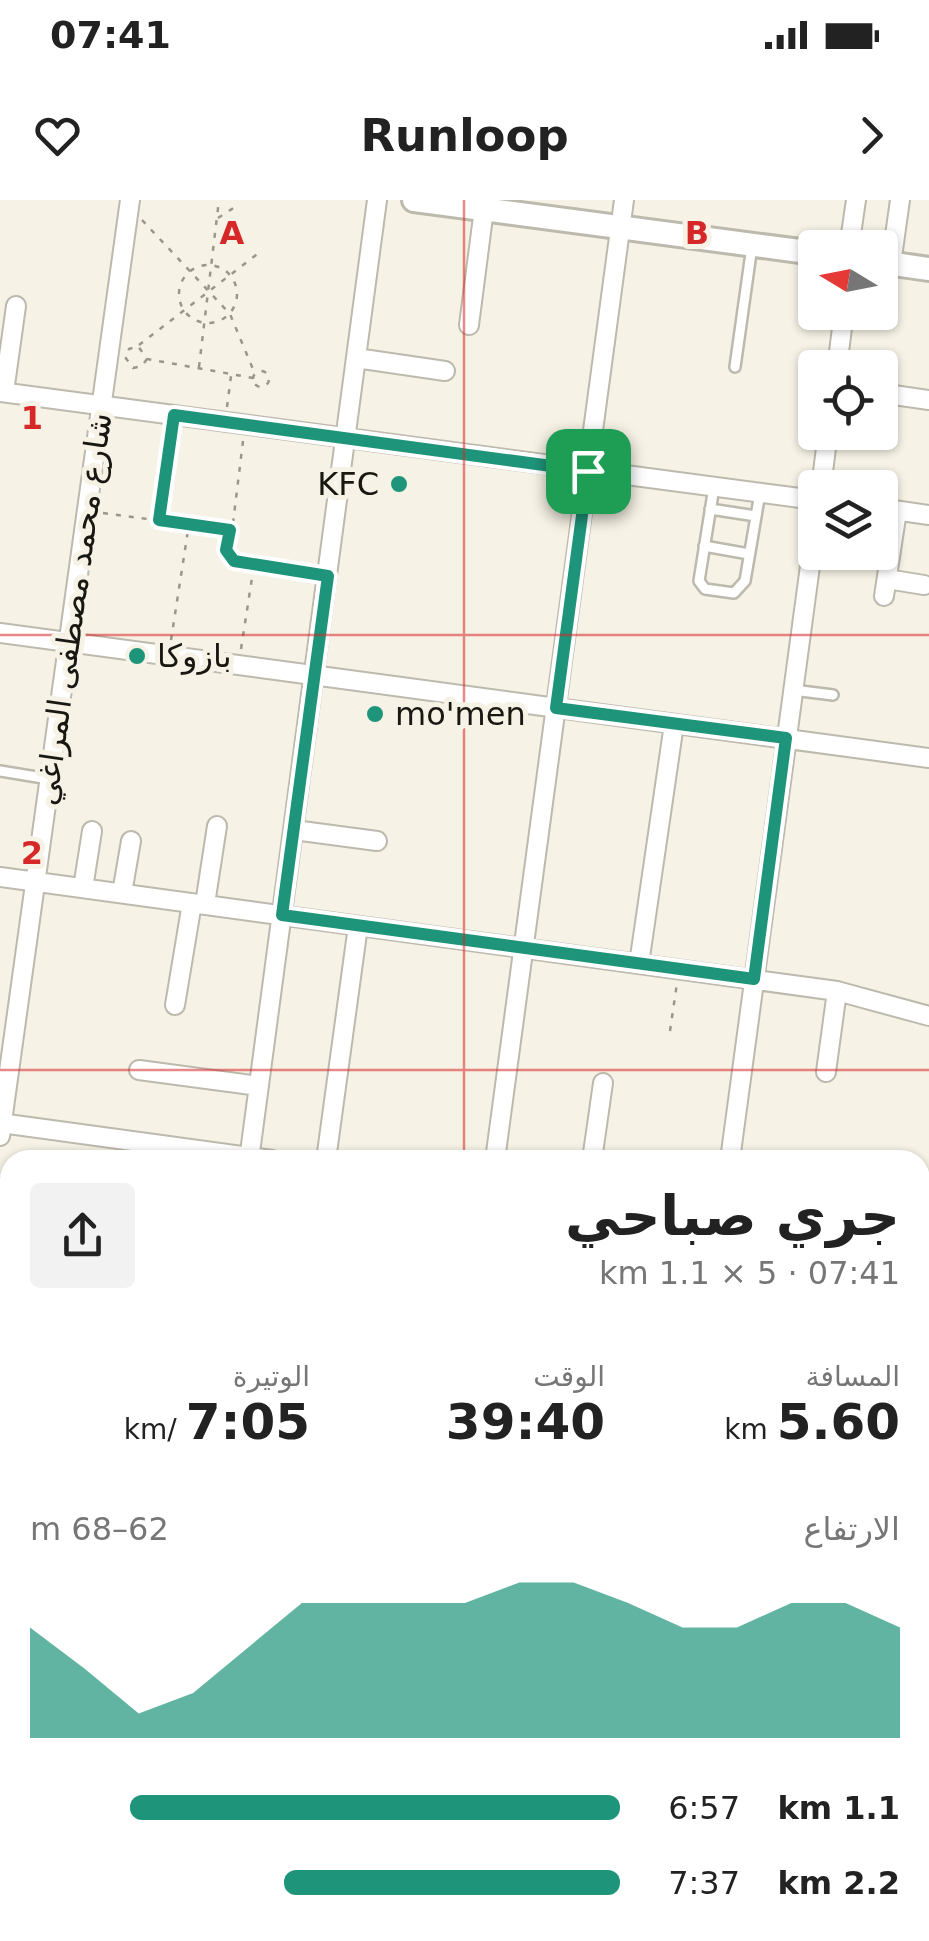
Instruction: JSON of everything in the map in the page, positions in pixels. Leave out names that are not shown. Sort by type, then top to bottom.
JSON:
[{"type":"street","points":[[250,1150],[377,200]]},
{"type":"street","points":[[414,200],[798,251]]},
{"type":"street","points":[[496,1150],[624,200]]},
{"type":"street","points":[[852,230],[856,200]]},
{"type":"street","points":[[893,230],[900,200]]},
{"type":"street","name":"شارع محمد مصطفى المراغي","points":[[1,1128],[130,203]]},
{"type":"street","points":[[469,326],[484,210]]},
{"type":"street","points":[[898,264],[929,268]]},
{"type":"street","points":[[16,306],[2,392],[798,498]]},
{"type":"street","points":[[356,358],[444,371]]},
{"type":"street","points":[[898,395],[929,400]]},
{"type":"street","points":[[898,510],[929,515]]},
{"type":"street","points":[[731,1150],[809,570]]},
{"type":"street","points":[[886,570],[885,588],[924,586]]},
{"type":"street","points":[[0,633],[929,758]]},
{"type":"street","points":[[639,964],[674,724]]},
{"type":"street","points":[[176,1005],[217,826]]},
{"type":"street","points":[[294,830],[377,841]]},
{"type":"street","points":[[83,888],[92,831]]},
{"type":"street","points":[[122,893],[131,841]]},
{"type":"street","points":[[0,878],[837,991],[929,1016]]},
{"type":"street","points":[[327,1150],[358,926]]},
{"type":"street","points":[[826,1072],[837,991]]},
{"type":"street","points":[[139,1070],[259,1086]]},
{"type":"street","points":[[593,1150],[603,1083]]},
{"type":"street","points":[[1,1128],[183,1150]]},
{"type":"lane","points":[[735,367],[752,245]]},
{"type":"lane","points":[[714,487],[699,581],[705,589],[739,591],[750,554],[760,493]]},
{"type":"lane","points":[[710,509],[756,516]]},
{"type":"lane","points":[[704,546],[750,554]]},
{"type":"lane","points":[[793,690],[833,696]]},
{"type":"lane","points":[[0,771],[49,779]]},
{"type":"path","points":[[199,368],[219,200]]},
{"type":"path","points":[[130,203],[230,314],[254,376],[147,359],[138,346]]},
{"type":"path","points":[[216,219],[238,205]]},
{"type":"path","points":[[147,359],[142,366],[129,366],[126,352],[260,252]]},
{"type":"path","points":[[183,310],[180,285],[190,271],[211,264],[230,274],[237,294],[230,314]]},
{"type":"path","points":[[183,310],[204,323]]},
{"type":"path","points":[[204,323],[230,314]]},
{"type":"path","points":[[224,422],[232,374]]},
{"type":"path","points":[[159,520],[174,415]]},
{"type":"path","points":[[246,425],[229,556],[328,576]]},
{"type":"path","points":[[87,511],[230,530]]},
{"type":"path","points":[[168,656],[189,524]]},
{"type":"path","points":[[238,665],[254,564]]},
{"type":"path","points":[[670,1031],[679,969]]},
{"type":"place","name":"KFC","points":[[399,484]]},
{"type":"place","name":"بازوكا","points":[[137,656]]},
{"type":"place","name":"mo'men","points":[[375,714]]},
{"type":"route","points":[[174,415],[588,471],[556,708],[786,738],[754,979],[282,915],[328,576],[234,561],[226,550],[230,530],[159,520],[174,415]]}]
